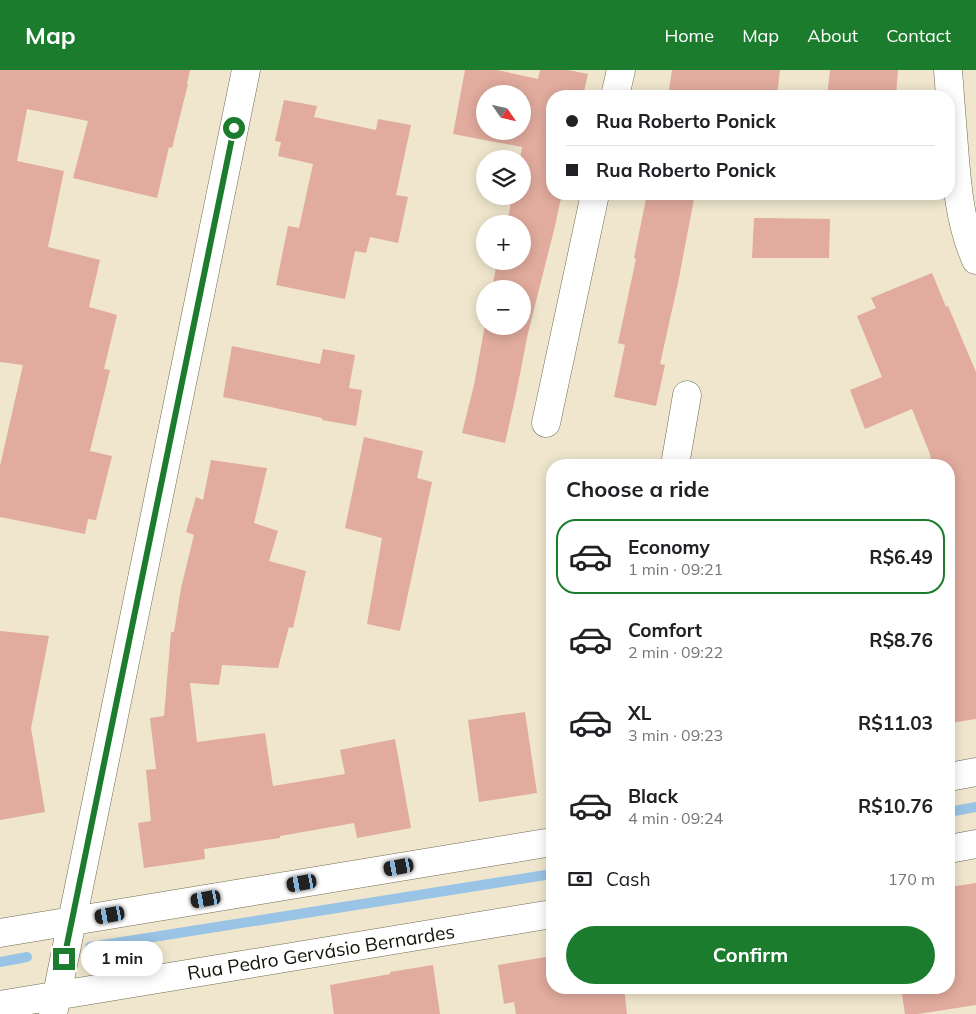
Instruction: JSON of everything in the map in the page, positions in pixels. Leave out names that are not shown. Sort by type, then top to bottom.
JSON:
[{"type":"street","points":[[55,1005],[246,70]]},
{"type":"street","points":[[616,90],[621,70]]},
{"type":"street","points":[[948,70],[949,90]]},
{"type":"street","points":[[955,170],[961,215],[976,260]]},
{"type":"street","points":[[546,423],[594,200]]},
{"type":"street","points":[[676,459],[687,396]]},
{"type":"street","points":[[955,776],[976,772]]},
{"type":"street","points":[[0,933],[546,843]]},
{"type":"street","points":[[955,848],[976,844]]},
{"type":"street","name":"Rua Pedro Gervásio Bernardes","points":[[0,1005],[55,1005],[546,915]]},
{"type":"building","points":[[0,70],[190,70],[172,148],[169,147],[157,198],[73,178],[88,121],[27,109],[17,161],[64,171],[48,247],[100,260],[89,307],[117,315],[104,369],[110,370],[90,451],[112,456],[96,520],[88,519],[85,534],[0,517],[0,466],[23,365],[0,362]]},
{"type":"building","points":[[465,70],[497,70],[538,79],[540,70],[568,70],[588,74],[584,90],[546,90],[546,200],[561,200],[531,321],[531,280],[494,280],[495,270],[531,270],[531,215],[509,215],[510,205],[531,205],[531,150],[522,150],[522,147],[485,140],[531,140],[531,85],[476,85],[476,138],[453,134]]},
{"type":"building","points":[[672,70],[780,70],[778,90],[669,90]]},
{"type":"building","points":[[830,70],[898,70],[896,90],[828,90]]},
{"type":"building","points":[[284,100],[317,106],[314,117],[376,130],[378,119],[411,125],[396,195],[408,197],[398,243],[370,237],[366,253],[355,251],[345,299],[276,285],[288,226],[299,228],[313,164],[278,156],[281,142],[275,141]]},
{"type":"building","points":[[646,200],[694,200],[660,364],[665,365],[656,406],[614,397],[625,345],[618,343],[636,259],[634,258]]},
{"type":"building","points":[[754,218],[830,219],[829,258],[752,258]]},
{"type":"building","points":[[932,273],[976,372],[976,719],[955,722],[955,459],[931,459],[912,409],[865,429],[850,390],[882,377],[857,316],[876,308],[871,298]]},
{"type":"building","points":[[483,335],[528,335],[505,443],[462,433],[474,385]]},
{"type":"building","points":[[232,346],[320,364],[323,349],[355,355],[349,388],[362,390],[356,426],[223,397]]},
{"type":"building","points":[[364,437],[423,451],[417,478],[432,482],[400,631],[367,624],[382,538],[345,528]]},
{"type":"building","points":[[211,460],[267,468],[254,523],[278,531],[269,561],[306,571],[293,628],[289,627],[278,668],[222,665],[219,685],[190,683],[197,742],[265,733],[273,786],[345,774],[340,750],[395,739],[411,828],[357,838],[354,823],[280,836],[280,838],[204,849],[205,859],[144,868],[138,823],[151,821],[146,770],[156,769],[150,718],[164,716],[171,632],[174,632],[181,588],[194,535],[186,532],[196,497],[203,500]]},
{"type":"building","points":[[0,631],[49,636],[31,728],[45,812],[0,820]]},
{"type":"building","points":[[525,712],[537,793],[479,802],[468,720]]},
{"type":"building","points":[[976,883],[976,1005],[918,1014],[905,1014],[902,994],[955,994],[955,886]]},
{"type":"building","points":[[546,957],[546,994],[625,994],[627,1014],[516,1014],[514,1002],[504,1004],[498,965]]},
{"type":"building","points":[[433,965],[440,1014],[334,1014],[330,985]]},
{"type":"waterway","points":[[955,811],[976,807]]},
{"type":"waterway","points":[[90,947],[546,875]]},
{"type":"waterway","points":[[0,962],[27,957]]},
{"type":"route","points":[[64,959],[234,128]]}]
